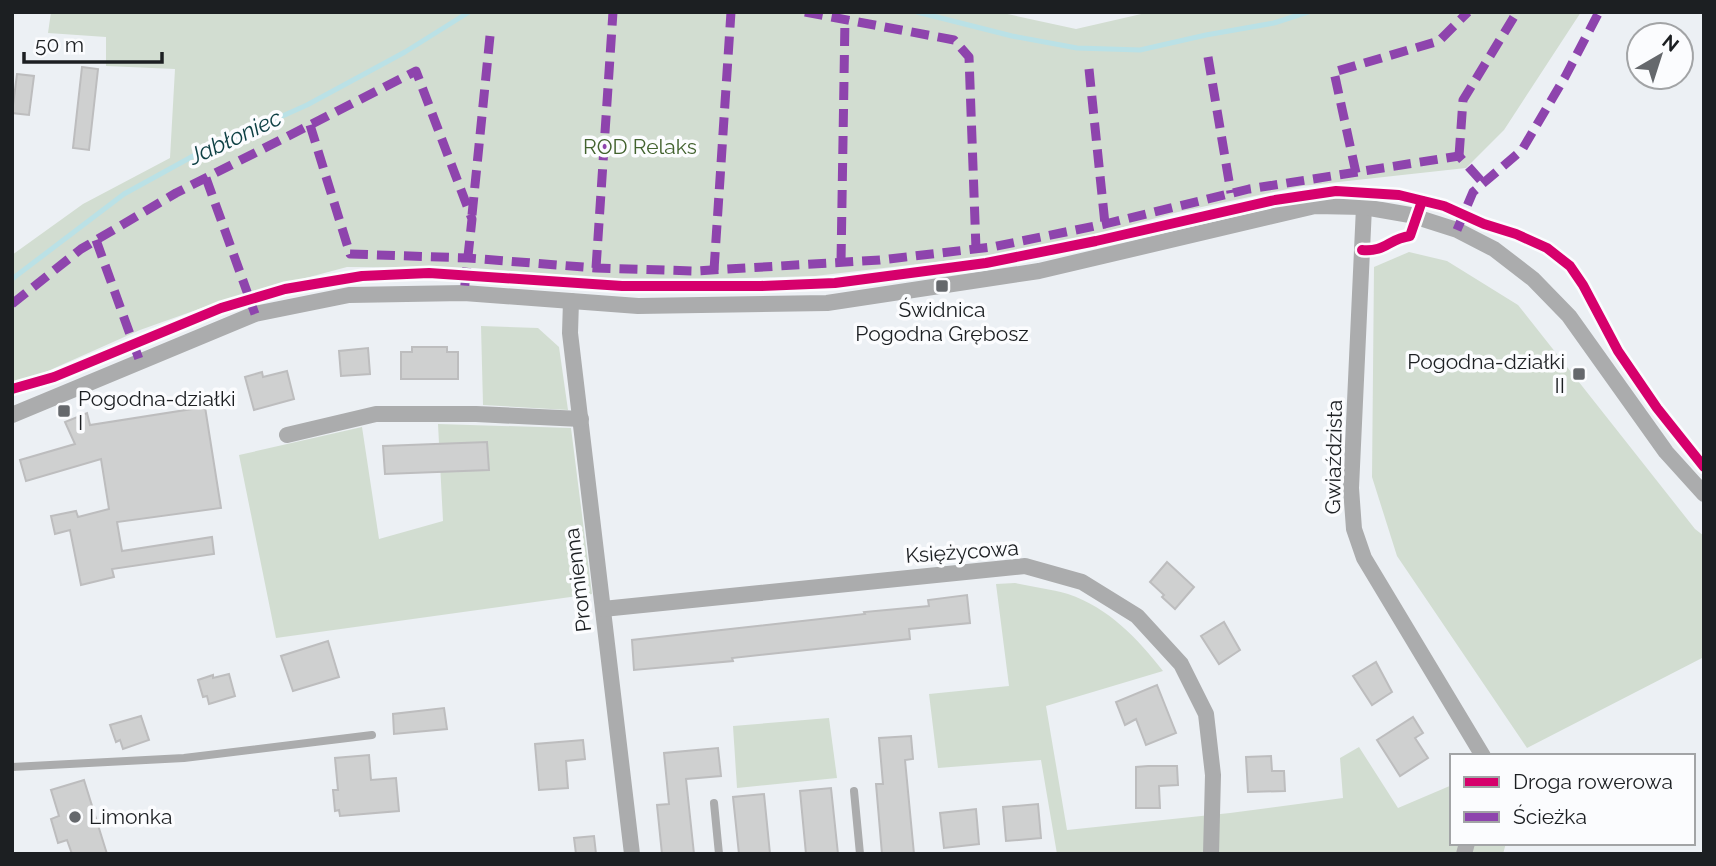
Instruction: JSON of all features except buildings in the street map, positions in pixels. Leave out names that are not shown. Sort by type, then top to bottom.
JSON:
[{"type":"street","points":[[12,415],[254,313],[349,295],[464,293],[638,306],[827,303],[1039,271],[1315,206],[1364,208],[1410,215],[1457,230],[1494,249],[1534,279],[1569,316],[1667,452],[1704,494]]},
{"type":"street","name":"Gwiaździsta","points":[[1364,208],[1351,488],[1354,529],[1364,558],[1482,754]]},
{"type":"street","name":"Promienna","points":[[571,301],[570,333],[632,854]]},
{"type":"street","points":[[287,435],[376,414],[476,414],[580,419]]},
{"type":"street","name":"Księżycowa","points":[[603,609],[1025,566],[1082,582],[1137,616],[1181,664],[1206,714],[1213,775],[1211,854]]},
{"type":"lane","points":[[12,767],[184,758],[372,735]]},
{"type":"lane","points":[[854,792],[860,854]]},
{"type":"lane","points":[[714,803],[719,854]]},
{"type":"green space","name":"ROD Relaks","points":[[51,12],[998,12],[1076,29],[1150,12],[1581,12],[1504,130],[1466,168],[1302,186],[1178,212],[1061,244],[967,264],[952,260],[815,276],[636,281],[474,268],[347,267],[227,299],[140,330],[12,387],[12,255],[83,204],[170,158],[175,69],[106,66],[106,37],[48,33]]},
{"type":"green space","points":[[1409,252],[1447,261],[1518,305],[1695,529],[1704,536],[1704,657],[1527,748],[1397,556],[1372,477],[1374,267]]},
{"type":"green space","points":[[481,326],[538,328],[559,347],[568,410],[483,405]]},
{"type":"green space","points":[[438,424],[571,428],[592,594],[276,638],[239,455],[362,427],[379,539],[443,521]]},
{"type":"green space","points":[[1015,583],[1068,594],[1083,600],[1121,625],[1163,671],[1046,706],[1067,830],[1343,798],[1340,758],[1359,747],[1398,808],[1450,786],[1450,845],[1505,845],[1503,854],[1057,854],[1041,760],[938,768],[929,694],[1009,686],[996,584]]},
{"type":"green space","points":[[829,718],[837,778],[737,788],[733,726]]},
{"type":"waterway","name":"Jabłoniec","points":[[12,279],[124,194],[195,155],[307,105],[405,52],[469,12]]},
{"type":"waterway","name":"Jabłoniec","points":[[917,12],[1012,36],[1077,48],[1140,50],[1274,23],[1308,12]]},
{"type":"marked path","points":[[596,268],[613,12]]},
{"type":"marked path","points":[[714,270],[731,12]]},
{"type":"marked path","points":[[805,12],[954,40],[969,57],[976,249]]},
{"type":"marked path","points":[[1356,173],[1334,72],[1439,41],[1468,12]]},
{"type":"marked path","points":[[1459,156],[1463,100],[1517,12]]},
{"type":"marked path","points":[[1457,230],[1473,192],[1522,150],[1599,12]]},
{"type":"marked path","points":[[841,262],[845,18]]},
{"type":"marked path","points":[[472,215],[490,36]]},
{"type":"marked path","points":[[1208,57],[1231,193]]},
{"type":"marked path","points":[[1089,69],[1105,224]]},
{"type":"marked path","points":[[12,304],[81,249],[176,193],[416,71],[472,219],[464,293]]},
{"type":"marked path","points":[[310,125],[350,254],[468,258],[596,268],[695,271],[880,260],[992,247],[1105,224],[1249,189],[1459,156],[1483,183]]},
{"type":"marked path","points":[[206,178],[255,314]]},
{"type":"marked path","points":[[96,240],[140,362]]},
{"type":"cycle path","points":[[12,389],[54,377],[221,308],[285,289],[362,276],[429,273],[622,286],[835,283],[986,263],[1275,200],[1336,191],[1399,195],[1444,206],[1547,248],[1570,266],[1618,351],[1657,408],[1704,467]]},
{"type":"cycle path","points":[[1362,250],[1377,249],[1410,236],[1422,201]]},
{"type":"place","name":"Świdnica Pogodna Grębosz","points":[[942,286]]},
{"type":"place","name":"Pogodna-działki II","points":[[1579,374]]},
{"type":"place","name":"Pogodna-działki I","points":[[64,411]]},
{"type":"place","name":"Limonka","points":[[75,817]]}]
